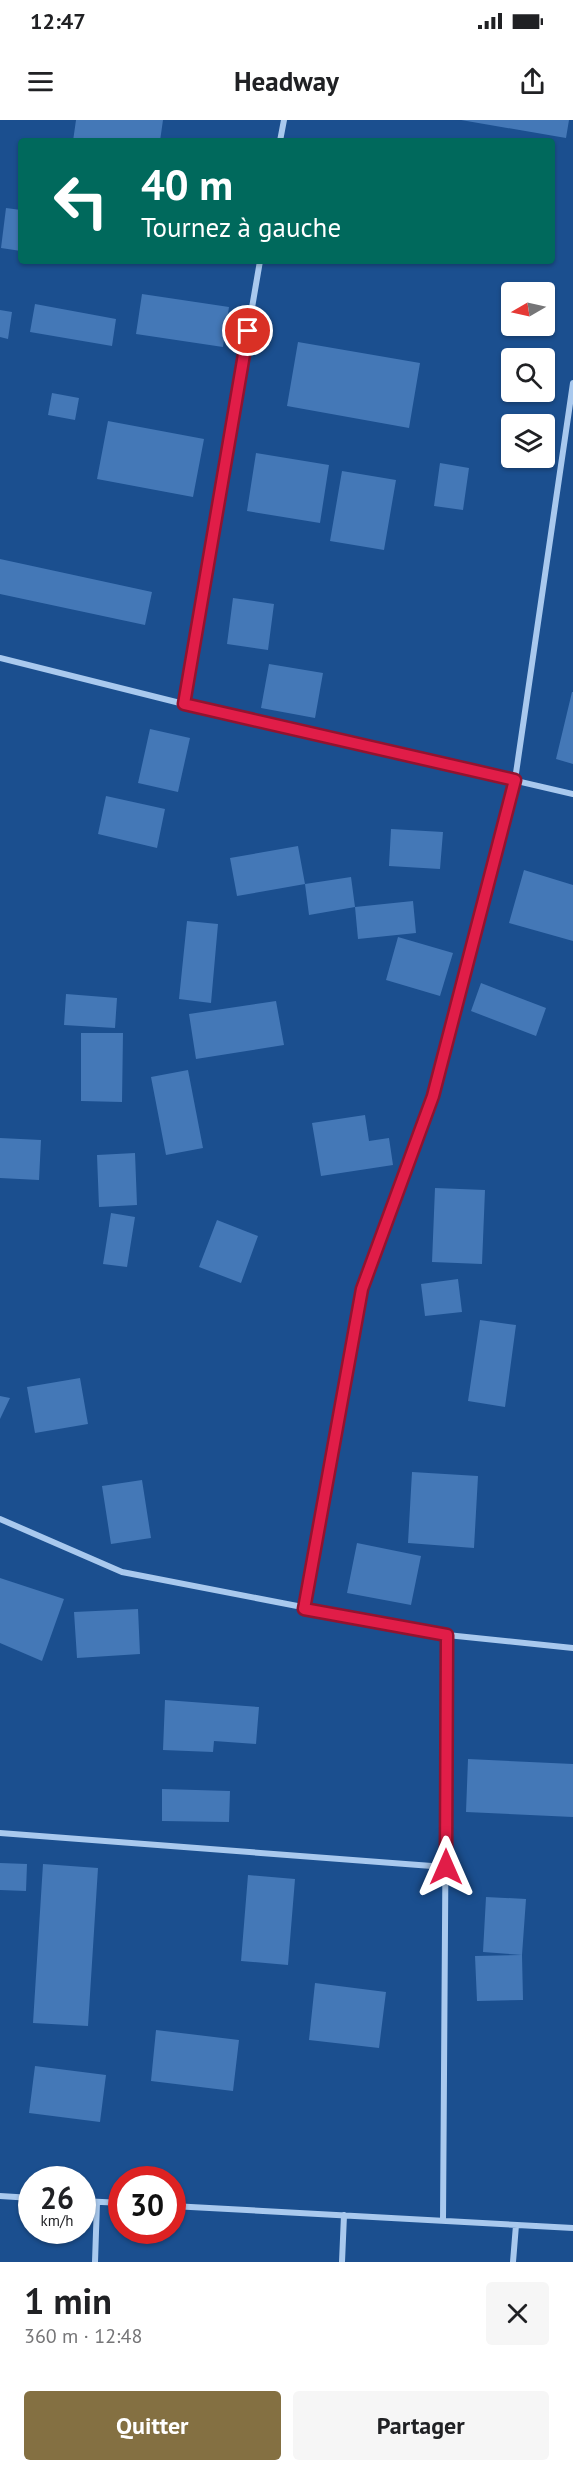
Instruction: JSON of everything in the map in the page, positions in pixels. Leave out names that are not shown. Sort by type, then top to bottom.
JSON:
[{"type":"street","points":[[281,138],[284,120]]},
{"type":"street","points":[[184,704],[259,264]]},
{"type":"street","points":[[304,1609],[362,1289],[433,1096],[515,780],[573,383]]},
{"type":"street","points":[[0,658],[184,704],[573,794]]},
{"type":"street","points":[[0,1519],[122,1572],[447,1635],[573,1648]]},
{"type":"street","points":[[443,2221],[447,1635]]},
{"type":"street","points":[[0,1833],[446,1867]]},
{"type":"street","points":[[0,2196],[18,2197]]},
{"type":"street","points":[[96,2262],[98,2202],[108,2202]]},
{"type":"street","points":[[186,2207],[573,2228]]},
{"type":"street","points":[[342,2262],[344,2215]]},
{"type":"street","points":[[513,2262],[516,2225]]},
{"type":"building","points":[[76,120],[163,120],[160,138],[73,138]]},
{"type":"building","points":[[461,120],[569,120],[566,138]]},
{"type":"building","points":[[6,208],[18,210],[18,251],[1,248]]},
{"type":"building","points":[[142,294],[229,307],[223,347],[136,334]]},
{"type":"building","points":[[35,304],[116,319],[112,346],[30,332]]},
{"type":"building","points":[[0,310],[12,312],[8,339],[0,337]]},
{"type":"building","points":[[298,342],[420,363],[409,428],[287,406]]},
{"type":"building","points":[[52,393],[79,398],[75,420],[48,415]]},
{"type":"building","points":[[108,421],[204,439],[193,497],[97,479]]},
{"type":"building","points":[[256,453],[329,465],[320,523],[247,511]]},
{"type":"building","points":[[440,463],[469,468],[463,510],[434,506]]},
{"type":"building","points":[[342,471],[396,480],[384,550],[330,541]]},
{"type":"building","points":[[0,559],[152,592],[145,625],[0,594]]},
{"type":"building","points":[[233,598],[274,604],[268,650],[227,644]]},
{"type":"building","points":[[269,664],[323,673],[315,718],[261,708]]},
{"type":"building","points":[[573,692],[573,764],[556,759]]},
{"type":"building","points":[[150,729],[190,738],[178,792],[138,783]]},
{"type":"building","points":[[106,796],[165,809],[157,848],[98,834]]},
{"type":"building","points":[[391,829],[443,832],[440,869],[389,866]]},
{"type":"building","points":[[298,846],[305,884],[237,896],[230,858]]},
{"type":"building","points":[[524,870],[573,885],[573,941],[509,923]]},
{"type":"building","points":[[351,877],[355,907],[309,915],[305,884]]},
{"type":"building","points":[[413,901],[416,933],[358,939],[355,907]]},
{"type":"building","points":[[187,921],[218,924],[211,1003],[179,999]]},
{"type":"building","points":[[398,937],[453,953],[440,996],[386,980]]},
{"type":"building","points":[[481,983],[546,1008],[536,1036],[471,1011]]},
{"type":"building","points":[[66,994],[117,998],[115,1028],[64,1025]]},
{"type":"building","points":[[276,1001],[284,1045],[196,1059],[189,1014]]},
{"type":"building","points":[[81,1033],[123,1033],[122,1102],[81,1101]]},
{"type":"building","points":[[188,1070],[203,1148],[166,1155],[151,1077]]},
{"type":"building","points":[[365,1115],[369,1141],[389,1138],[393,1165],[321,1176],[312,1123]]},
{"type":"building","points":[[0,1138],[41,1140],[39,1180],[0,1178]]},
{"type":"building","points":[[135,1153],[137,1205],[99,1207],[97,1155]]},
{"type":"building","points":[[435,1188],[485,1190],[482,1264],[432,1262]]},
{"type":"building","points":[[111,1213],[135,1217],[127,1267],[103,1264]]},
{"type":"building","points":[[217,1220],[258,1236],[241,1283],[199,1267]]},
{"type":"building","points":[[458,1279],[462,1312],[425,1316],[421,1284]]},
{"type":"building","points":[[480,1320],[516,1325],[505,1407],[468,1401]]},
{"type":"building","points":[[80,1378],[88,1424],[35,1433],[27,1387]]},
{"type":"building","points":[[0,1396],[10,1398],[0,1419]]},
{"type":"building","points":[[412,1472],[478,1476],[474,1548],[408,1543]]},
{"type":"building","points":[[142,1480],[151,1538],[111,1544],[102,1486]]},
{"type":"building","points":[[357,1543],[421,1556],[411,1605],[347,1593]]},
{"type":"building","points":[[0,1578],[64,1599],[42,1661],[0,1643]]},
{"type":"building","points":[[138,1609],[140,1654],[77,1658],[74,1612]]},
{"type":"building","points":[[165,1700],[259,1707],[256,1744],[214,1741],[213,1752],[163,1750]]},
{"type":"building","points":[[468,1759],[573,1764],[573,1817],[466,1812]]},
{"type":"building","points":[[162,1789],[230,1791],[229,1822],[162,1821]]},
{"type":"building","points":[[0,1863],[27,1864],[26,1891],[0,1890]]},
{"type":"building","points":[[43,1864],[98,1868],[88,2026],[33,2023]]},
{"type":"building","points":[[248,1875],[295,1879],[288,1965],[241,1961]]},
{"type":"building","points":[[486,1897],[526,1899],[522,1955],[483,1952]]},
{"type":"building","points":[[522,1955],[523,2000],[477,2001],[475,1956]]},
{"type":"building","points":[[315,1983],[386,1992],[379,2048],[309,2040]]},
{"type":"building","points":[[156,2030],[239,2040],[233,2091],[151,2081]]},
{"type":"building","points":[[35,2066],[106,2075],[100,2122],[29,2113]]},
{"type":"route","points":[[248,331],[184,704],[515,780],[433,1096],[362,1289],[304,1609],[447,1635],[446,1867]]}]
